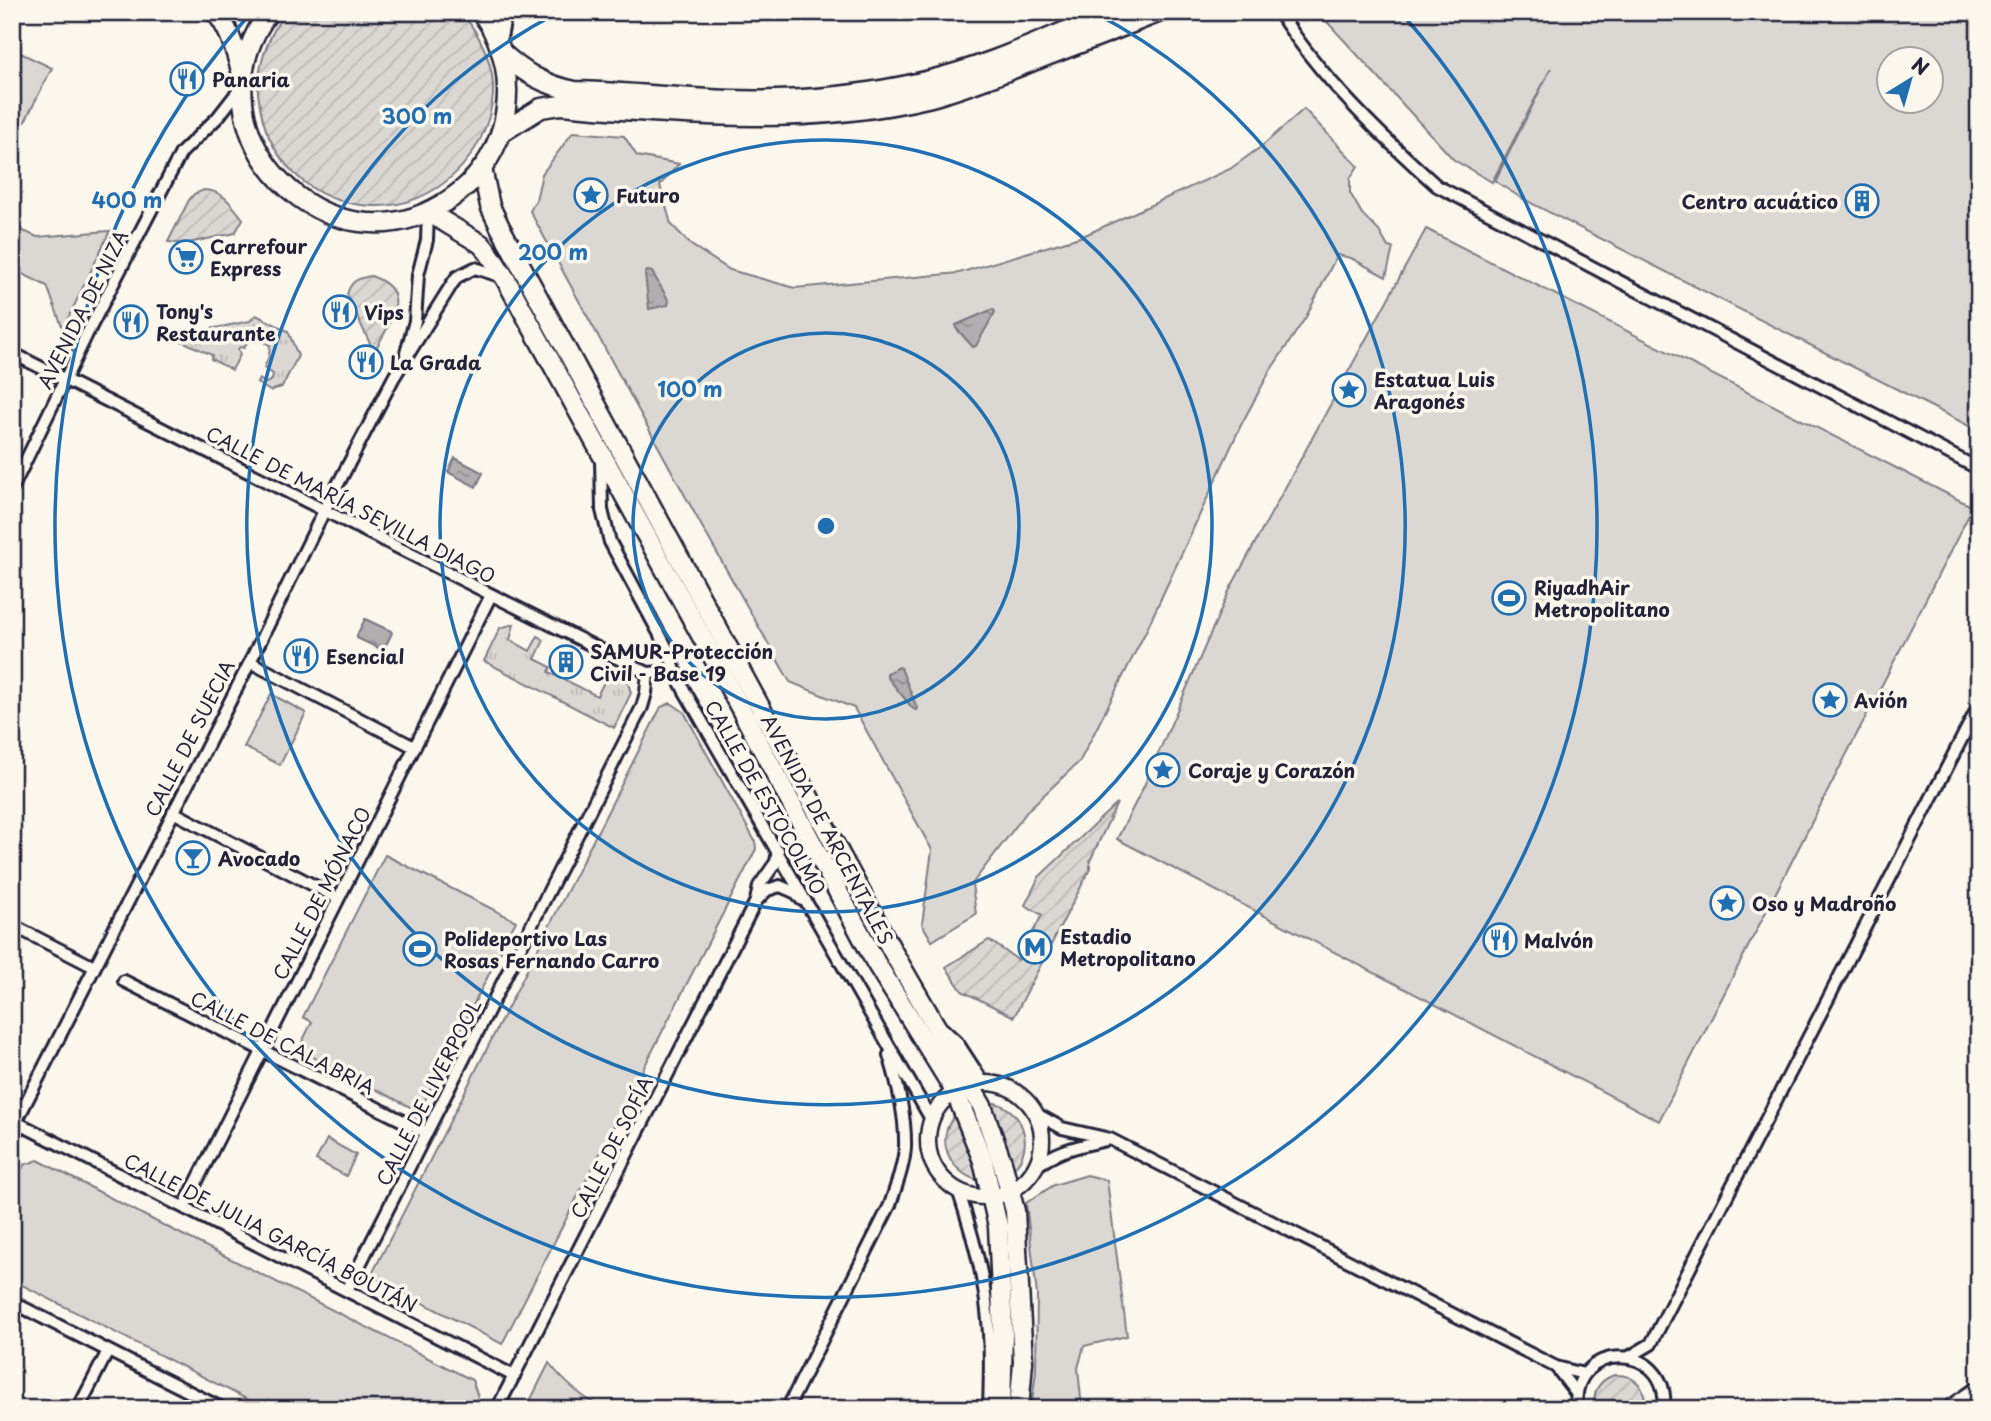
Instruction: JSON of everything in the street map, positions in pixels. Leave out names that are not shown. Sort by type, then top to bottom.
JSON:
[{"type":"highway","points":[[1953,1409],[1979,1391]]},
{"type":"main road","points":[[215,12],[234,46],[243,81],[248,126],[267,166],[280,182],[316,209],[364,222],[390,222],[428,212],[458,194],[482,169],[493,151],[507,100],[505,68],[493,31],[481,12]]},
{"type":"main road","points":[[243,81],[254,39],[269,12]]},
{"type":"main road","points":[[500,49],[517,66],[539,80],[554,87],[575,91],[732,100],[823,97],[926,81],[973,68],[1111,12]]},
{"type":"main road","points":[[500,132],[541,108],[561,105],[733,117],[824,114],[869,109],[980,82],[1160,12]]},
{"type":"main road","name":"AVENIDA DE ARCENTALES","points":[[482,169],[490,206],[500,227],[741,673],[969,1086],[983,1161],[1000,1194],[1015,1211],[1023,1362],[1019,1409]]},
{"type":"main road","name":"AVENIDA DE ARCENTALES","points":[[428,212],[481,244],[505,278],[719,668],[876,964],[969,1086]]},
{"type":"main road","name":"AVENIDA DE ARCENTALES","points":[[1000,1194],[998,1226],[1002,1279],[1001,1409]]},
{"type":"street","points":[[500,49],[506,12]]},
{"type":"street","points":[[1279,12],[1296,39],[1326,76],[1390,145],[1437,186],[1979,469]]},
{"type":"street","name":"AVENIDA DE NIZA","points":[[12,489],[87,334],[181,152],[218,117],[243,81]]},
{"type":"street","name":"CALLE DE SUECIA","points":[[402,365],[415,321],[418,275],[427,240],[428,212]]},
{"type":"street","name":"CALLE DE SUECIA","points":[[13,1124],[250,662],[324,511],[402,365],[457,277],[475,268],[505,278]]},
{"type":"street","name":"CALLE DE MARÍA SEVILLA DIAGO","points":[[12,352],[648,673],[662,672],[677,676]]},
{"type":"street","name":"CALLE DE ESTOCOLMO","points":[[600,452],[602,510],[610,542],[668,650],[677,676],[931,1119]]},
{"type":"street","name":"CALLE DE MÓNACO","points":[[184,1207],[491,595]]},
{"type":"street","points":[[648,673],[664,661],[668,650]]},
{"type":"street","points":[[250,662],[414,747]]},
{"type":"street","name":"CALLE DE LIVERPOOL","points":[[347,1290],[642,707],[648,673]]},
{"type":"street","points":[[1629,1357],[1651,1343],[1979,705]]},
{"type":"street","points":[[173,812],[338,898]]},
{"type":"street","name":"CALLE DE SOFÍA","points":[[497,1409],[756,901],[760,886],[776,862],[778,850]]},
{"type":"street","points":[[756,901],[767,890],[780,886],[794,892],[812,911]]},
{"type":"street","points":[[12,925],[94,967]]},
{"type":"street","name":"CALLE DE CALABRIA","points":[[124,981],[427,1133]]},
{"type":"street","name":"CALLE DE ESTOCOLMO","points":[[787,1409],[890,1205],[901,1171],[905,1148],[904,1120],[899,1089],[882,1036]]},
{"type":"street","points":[[969,1086],[1011,1089],[1027,1101],[1035,1113],[1042,1140],[1040,1155],[1028,1178],[1000,1194],[981,1197],[958,1191],[942,1177],[931,1160],[928,1132],[931,1119],[941,1103],[969,1086]]},
{"type":"street","points":[[1035,1113],[1062,1128],[1110,1139],[1556,1367],[1584,1374]]},
{"type":"street","name":"CALLE DE JULIA GARCÍA BOUTÁN","points":[[13,1124],[184,1207],[514,1376]]},
{"type":"street","points":[[1034,1168],[1052,1155],[1110,1139]]},
{"type":"street","points":[[958,1191],[980,1268],[988,1312],[989,1409]]},
{"type":"street","points":[[12,1302],[223,1409]]},
{"type":"street","points":[[1651,1343],[1655,1373]]},
{"type":"street","points":[[78,1409],[108,1351]]},
{"type":"street","points":[[1577,1409],[1576,1393],[1584,1374],[1604,1359],[1617,1356],[1629,1357],[1648,1366],[1655,1373],[1662,1385],[1664,1409]]},
{"type":"street","points":[[1556,1367],[1576,1393]]},
{"type":"green space","points":[[287,12],[461,12],[485,50],[493,84],[489,117],[481,138],[469,157],[437,188],[396,204],[354,204],[312,188],[287,166],[274,148],[262,117],[258,90],[267,46]]},
{"type":"green space","points":[[1318,12],[1979,12],[1979,431],[1521,198],[1495,181],[1551,68],[1492,182],[1454,160]]},
{"type":"green space","points":[[12,49],[52,68],[12,147]]},
{"type":"green space","points":[[1304,109],[1358,166],[1350,179],[1350,193],[1362,214],[1379,231],[1388,247],[1393,248],[1386,277],[1351,258],[1337,255],[1306,317],[1270,371],[1241,425],[1146,631],[1080,761],[1029,809],[972,884],[976,914],[932,941],[922,924],[932,850],[854,708],[790,682],[530,211],[536,200],[542,174],[573,132],[624,136],[637,156],[679,164],[660,185],[671,224],[691,245],[730,270],[795,288],[959,273],[1083,236],[1230,169],[1262,146]]},
{"type":"green space","points":[[204,190],[222,195],[243,219],[235,233],[184,244],[168,242],[189,200],[194,194]]},
{"type":"green space","points":[[12,226],[37,237],[110,231],[63,329],[47,286],[19,272],[12,275]]},
{"type":"green space","name":"RiyadhAir Metropolitano","points":[[1426,229],[1973,507],[1659,1121],[1117,839],[1144,786],[1230,589]]},
{"type":"green space","points":[[371,276],[384,282],[392,290],[395,299],[391,320],[374,352],[347,295],[355,281]]},
{"type":"green space","points":[[256,315],[288,331],[298,356],[282,387],[270,391],[257,383],[259,379],[266,383],[272,380],[273,374],[264,368],[270,345],[247,333],[244,338],[248,341],[244,348],[238,349],[240,355],[232,370],[211,359],[212,355],[182,341],[186,334],[250,321]]},
{"type":"green space","points":[[514,624],[510,640],[530,651],[538,636],[544,640],[535,659],[551,667],[549,672],[597,696],[609,672],[627,680],[631,693],[614,728],[484,661],[500,628]]},
{"type":"green space","points":[[271,694],[306,713],[280,765],[244,747]]},
{"type":"green space","points":[[671,703],[684,712],[755,841],[756,849],[502,1344],[371,1276],[661,707]]},
{"type":"green space","points":[[1117,803],[1090,861],[1090,869],[1014,1017],[962,991],[946,967],[989,940],[1018,960],[1042,915],[1025,905],[1039,877]]},
{"type":"green space","points":[[385,855],[516,921],[424,1102],[410,1107],[303,1052],[307,1045],[302,1042],[312,1022],[303,1017]]},
{"type":"green space","points":[[989,1102],[1010,1111],[1022,1128],[1024,1149],[1013,1169]]},
{"type":"green space","points":[[954,1117],[969,1151],[977,1180],[960,1170],[948,1154],[945,1136]]},
{"type":"green space","points":[[327,1139],[356,1155],[346,1176],[316,1160]]},
{"type":"green space","points":[[38,1160],[472,1380],[478,1397],[471,1409],[266,1409],[12,1280],[12,1188],[24,1165]]},
{"type":"green space","points":[[1087,1175],[1107,1180],[1127,1336],[1084,1346],[1078,1368],[1082,1409],[1031,1409],[1036,1371],[1037,1295],[1026,1203],[1054,1185]]},
{"type":"green space","points":[[549,1363],[574,1389],[604,1409],[526,1409]]},
{"type":"green space","points":[[1614,1375],[1628,1377],[1638,1384],[1644,1395],[1644,1409],[1595,1409],[1594,1397],[1597,1388],[1604,1380]]},
{"type":"water","points":[[647,271],[652,272],[669,301],[668,305],[649,309],[645,274]]},
{"type":"water","points":[[993,309],[995,312],[973,347],[956,325]]},
{"type":"water","points":[[455,458],[483,473],[476,487],[448,472]]},
{"type":"water","points":[[365,619],[391,631],[384,649],[357,638]]},
{"type":"water","points":[[901,668],[916,710],[887,677],[887,673]]},
{"type":"place","name":"Panaria","points":[[187,79]]},
{"type":"place","name":"Futuro","points":[[591,195]]},
{"type":"place","name":"Centro acuático","points":[[1862,201]]},
{"type":"place","name":"Carrefour Express","points":[[186,257]]},
{"type":"place","name":"Vips","points":[[340,312]]},
{"type":"place","name":"Tony's Restaurante","points":[[131,322]]},
{"type":"place","name":"La Grada","points":[[366,362]]},
{"type":"place","name":"Estatua Luis Aragonés","points":[[1349,390]]},
{"type":"place","name":"RiyadhAir Metropolitano","points":[[1509,598]]},
{"type":"place","name":"Esencial","points":[[301,656]]},
{"type":"place","name":"SAMUR-Protección Civil - Base 19","points":[[566,662]]},
{"type":"place","name":"Avión","points":[[1830,700]]},
{"type":"place","name":"Coraje y Corazón","points":[[1163,770]]},
{"type":"place","name":"Avocado","points":[[193,858]]},
{"type":"place","name":"Oso y Madroño","points":[[1727,903]]},
{"type":"place","name":"Malvón","points":[[1500,940]]},
{"type":"place","name":"Estadio Metropolitano","points":[[1035,947]]},
{"type":"place","name":"Polideportivo Las Rosas Fernando Carro","points":[[420,949]]}]
